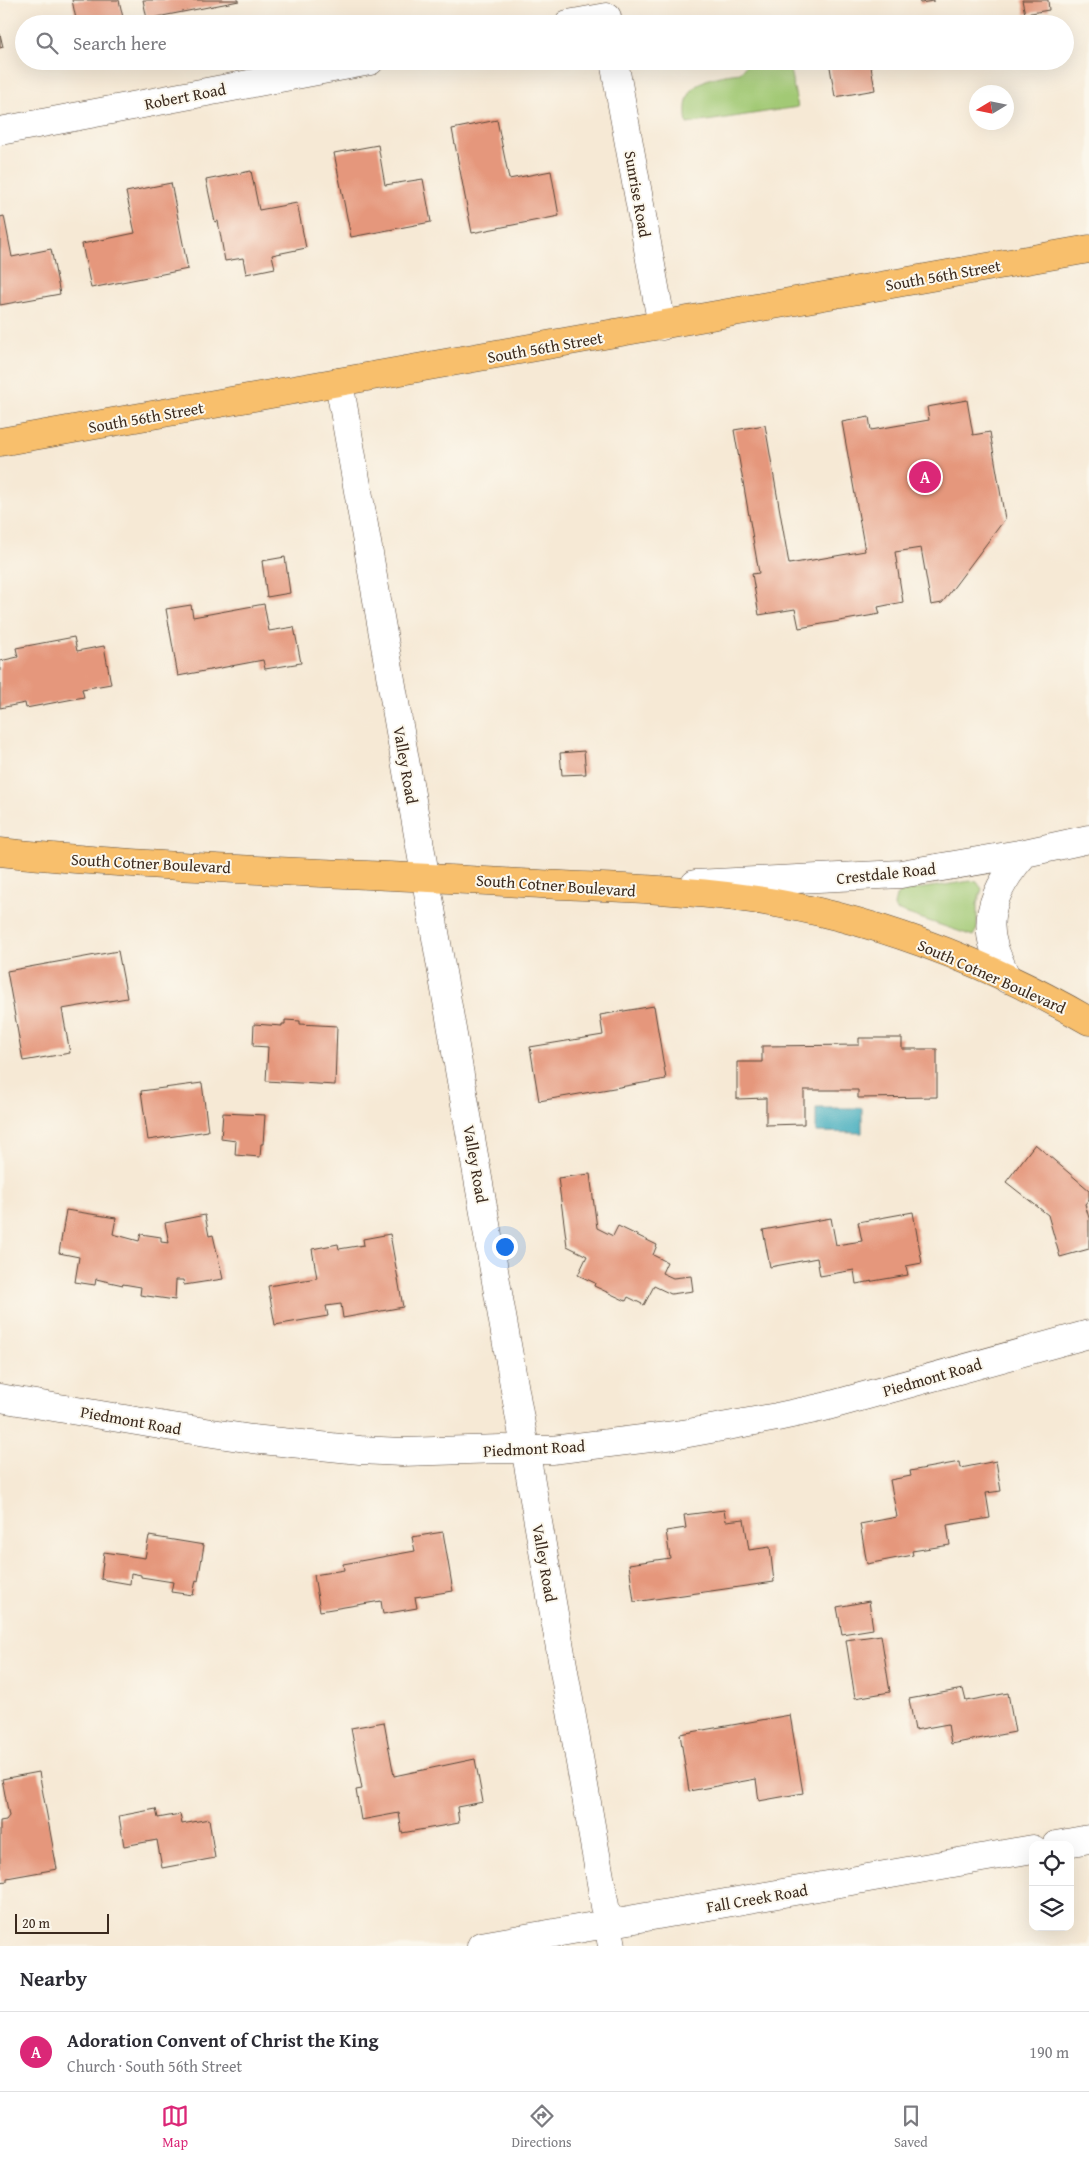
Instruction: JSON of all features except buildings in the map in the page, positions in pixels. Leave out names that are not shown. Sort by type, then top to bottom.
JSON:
[{"type":"main road","name":"South 56th Street","points":[[0,442],[1089,249]]},
{"type":"main road","name":"South Cotner Boulevard","points":[[0,852],[172,866],[426,877],[742,898],[835,918],[916,941],[1007,979],[1089,1021]]},
{"type":"street","name":"Robert Road","points":[[0,131],[322,70]]},
{"type":"street","name":"Sunrise Road","points":[[616,70],[662,326]]},
{"type":"street","name":"Valley Road","points":[[338,382],[610,1935]]},
{"type":"street","name":"Crestdale Road","points":[[686,893],[692,884],[879,876],[1025,854],[1089,839]]},
{"type":"street","points":[[1007,979],[993,946],[992,911],[997,891],[1008,872],[1025,854]]},
{"type":"street","name":"Piedmont Road","points":[[0,1398],[166,1426],[305,1444],[402,1452],[552,1450],[683,1434],[778,1418],[1089,1334]]},
{"type":"street","points":[[1074,1842],[1089,1839]]},
{"type":"street","name":"Fall Creek Road","points":[[481,1946],[610,1935],[1029,1850]]},
{"type":"green space","points":[[742,70],[790,70],[798,107],[687,124],[687,99],[691,91],[706,80],[740,73]]},
{"type":"green space","points":[[971,881],[977,882],[982,889],[977,904],[977,929],[973,936],[896,910],[894,906],[896,896],[904,891]]},
{"type":"water","points":[[816,1108],[862,1108],[862,1133],[816,1132]]},
{"type":"place","name":"Adoration Convent of Christ the King","points":[[925,477]]}]
